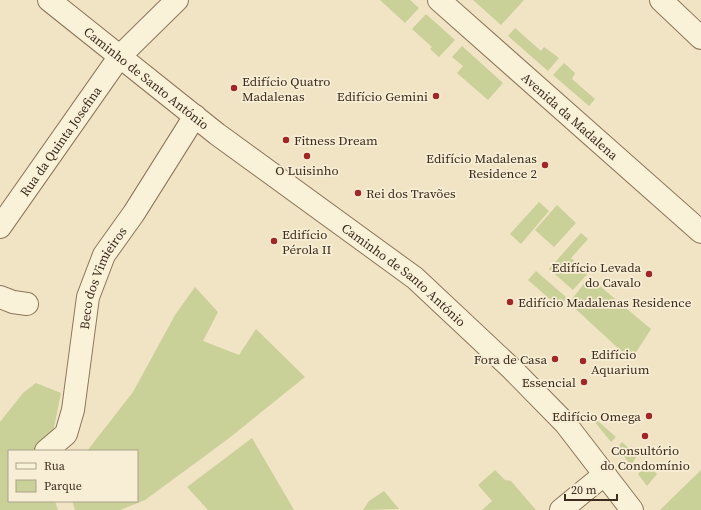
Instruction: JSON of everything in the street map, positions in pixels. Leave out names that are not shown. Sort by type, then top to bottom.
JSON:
[{"type":"street","name":"Caminho de Santo António","points":[[49,0],[276,178],[414,278],[512,369],[565,423],[632,510]]},
{"type":"street","name":"Rua da Quinta Josefina","points":[[0,227],[120,56],[177,0]]},
{"type":"street","name":"Avenida da Madalena","points":[[439,0],[701,232]]},
{"type":"street","points":[[661,0],[701,38]]},
{"type":"street","name":"Beco dos Vimieiros","points":[[47,450],[66,434],[73,410],[88,297],[104,255],[134,213],[195,116]]},
{"type":"street","points":[[0,297],[13,302],[27,304]]},
{"type":"street","points":[[561,510],[605,474]]},
{"type":"green space","points":[[380,0],[410,0],[419,8],[405,23]]},
{"type":"green space","points":[[473,0],[524,0],[501,25]]},
{"type":"green space","points":[[426,14],[455,40],[439,57],[430,49],[432,47],[412,29]]},
{"type":"green space","points":[[515,28],[541,51],[544,47],[559,58],[548,71],[508,36]]},
{"type":"green space","points":[[462,46],[503,83],[488,100],[457,73],[463,66],[452,57]]},
{"type":"green space","points":[[564,63],[575,73],[572,79],[595,99],[589,106],[553,75]]},
{"type":"green space","points":[[539,202],[549,211],[521,244],[510,234]]},
{"type":"green space","points":[[557,205],[576,223],[554,247],[535,230]]},
{"type":"green space","points":[[581,233],[588,239],[571,258],[588,273],[573,290],[549,269]]},
{"type":"green space","points":[[536,271],[567,298],[559,307],[528,280]]},
{"type":"green space","points":[[589,277],[651,329],[631,360],[569,303]]},
{"type":"green space","points":[[195,287],[218,312],[203,341],[239,355],[256,329],[305,377],[228,439],[145,500],[120,510],[75,510],[72,502],[138,502],[138,450],[88,450],[133,392],[175,315]]},
{"type":"green space","points":[[36,383],[61,393],[52,437],[36,450],[8,450],[8,502],[55,502],[58,510],[0,510],[0,422],[23,393]]},
{"type":"green space","points":[[592,416],[616,437],[611,442],[591,417]]},
{"type":"green space","points":[[252,438],[294,510],[208,510],[187,487]]},
{"type":"green space","points":[[622,442],[637,456],[631,465],[617,448]]},
{"type":"green space","points":[[647,464],[657,474],[647,486],[638,474]]},
{"type":"green space","points":[[495,470],[505,480],[511,481],[536,510],[482,510],[492,501],[478,485]]},
{"type":"green space","points":[[701,470],[701,510],[660,510]]},
{"type":"green space","points":[[384,491],[399,509],[363,510],[369,501]]},
{"type":"place","name":"Edifício Quatro Madalenas","points":[[234,88]]},
{"type":"place","name":"Edifício Gemini","points":[[436,96]]},
{"type":"place","name":"Fitness Dream","points":[[286,140]]},
{"type":"place","name":"O Luisinho","points":[[307,156]]},
{"type":"place","name":"Edifício Madalenas Residence 2","points":[[545,165]]},
{"type":"place","name":"Rei dos Travões","points":[[358,193]]},
{"type":"place","name":"Edifício Pérola II","points":[[274,241]]},
{"type":"place","name":"Edifício Levada do Cavalo","points":[[649,274]]},
{"type":"place","name":"Edifício Madalenas Residence","points":[[510,302]]},
{"type":"place","name":"Fora de Casa","points":[[555,359]]},
{"type":"place","name":"Edifício Aquarium","points":[[583,361]]},
{"type":"place","name":"Essencial","points":[[584,382]]},
{"type":"place","name":"Edifício Omega","points":[[649,416]]},
{"type":"place","name":"Consultório do Condomínio","points":[[645,436]]}]
